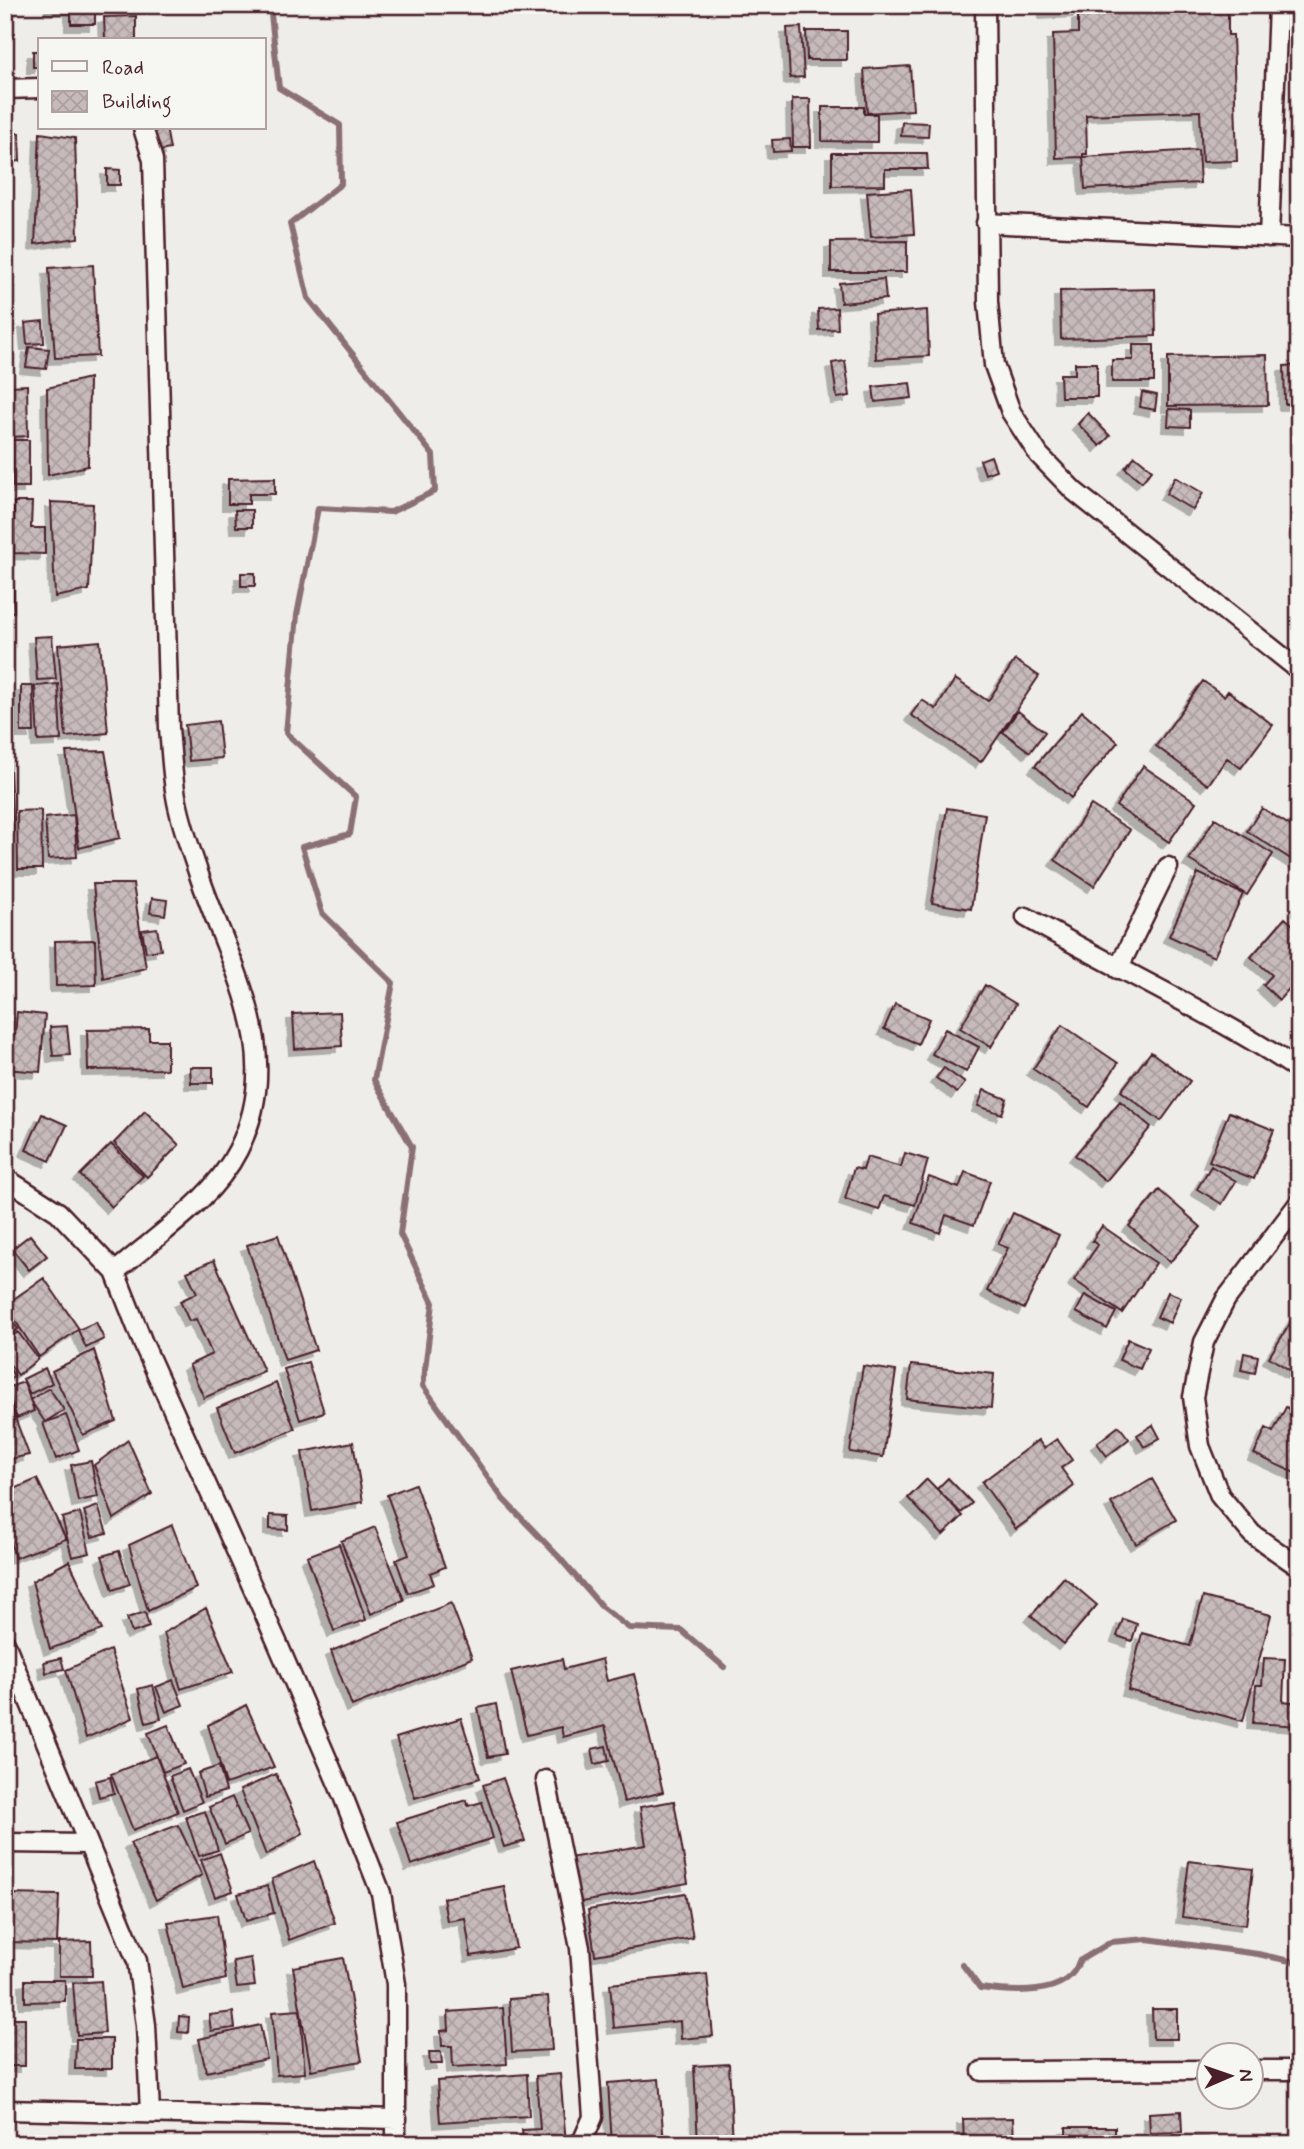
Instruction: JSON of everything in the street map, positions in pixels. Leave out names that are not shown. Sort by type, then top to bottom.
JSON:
[{"type":"street","points":[[985,5],[988,302],[994,366],[1011,412],[1039,455],[1074,491],[1299,670]]},
{"type":"street","points":[[1269,237],[1278,5]]},
{"type":"street","points":[[5,89],[38,88]]},
{"type":"street","points":[[115,1272],[207,1194],[238,1151],[257,1098],[257,1042],[245,995],[198,873],[176,797],[169,727],[153,160],[144,130]]},
{"type":"street","points":[[986,223],[1299,238]]},
{"type":"street","points":[[1118,969],[1168,867]]},
{"type":"street","points":[[1026,917],[1261,1045],[1299,1070]]},
{"type":"street","points":[[5,1178],[58,1212],[115,1272],[143,1343],[343,1796],[380,1893],[396,1984],[396,2144]]},
{"type":"street","points":[[1299,1203],[1226,1299],[1204,1342],[1193,1397],[1200,1446],[1220,1496],[1252,1534],[1299,1564]]},
{"type":"street","points":[[5,1643],[137,1961],[146,2025],[150,2113]]},
{"type":"street","points":[[546,1780],[580,1948],[593,2117],[582,2143],[577,2144]]},
{"type":"street","points":[[5,1843],[88,1844]]},
{"type":"street","points":[[982,2071],[1196,2070]]},
{"type":"street","points":[[1266,2070],[1299,2070]]},
{"type":"street","points":[[5,2110],[397,2119]]},
{"type":"building","points":[[51,5],[95,5],[95,24],[71,24],[71,9],[51,9]]},
{"type":"building","points":[[1045,5],[1079,5],[1079,11],[1045,13]]},
{"type":"building","points":[[1228,10],[1228,35],[1233,35],[1237,161],[1202,162],[1200,111],[1086,115],[1087,154],[1083,154],[1083,157],[1056,158],[1053,34],[1078,33],[1078,14]]},
{"type":"building","points":[[136,16],[136,38],[105,38],[104,17]]},
{"type":"building","points":[[801,27],[804,77],[790,78],[787,28]]},
{"type":"building","points":[[806,31],[847,31],[847,60],[807,60]]},
{"type":"building","points":[[33,51],[38,51],[38,67],[33,67]]},
{"type":"building","points":[[910,66],[913,110],[867,113],[864,69]]},
{"type":"building","points":[[792,99],[810,99],[811,147],[793,147]]},
{"type":"building","points":[[822,107],[864,107],[864,114],[877,114],[877,142],[822,141]]},
{"type":"building","points":[[902,122],[929,123],[928,137],[901,136]]},
{"type":"building","points":[[151,130],[166,130],[170,149],[155,152]]},
{"type":"building","points":[[19,133],[20,161],[8,162],[6,134]]},
{"type":"building","points":[[40,133],[75,138],[78,238],[35,244]]},
{"type":"building","points":[[790,139],[791,151],[773,152],[772,140]]},
{"type":"building","points":[[1198,150],[1200,183],[1085,189],[1083,157]]},
{"type":"building","points":[[832,153],[927,153],[928,169],[885,169],[885,185],[832,186]]},
{"type":"building","points":[[107,169],[120,170],[120,185],[107,185]]},
{"type":"building","points":[[911,189],[914,234],[871,237],[867,192]]},
{"type":"building","points":[[907,241],[907,272],[831,272],[831,242]]},
{"type":"building","points":[[93,265],[98,356],[55,358],[49,268]]},
{"type":"building","points":[[884,279],[886,299],[841,303],[839,283]]},
{"type":"building","points":[[5,287],[9,287],[11,374],[5,374]]},
{"type":"building","points":[[1155,289],[1156,336],[1061,339],[1060,291]]},
{"type":"building","points":[[837,308],[838,329],[819,330],[818,309]]},
{"type":"building","points":[[927,310],[929,356],[876,359],[874,314]]},
{"type":"building","points":[[43,321],[44,343],[27,344],[25,323]]},
{"type":"building","points":[[1133,345],[1154,345],[1154,382],[1112,382],[1112,360],[1133,360]]},
{"type":"building","points":[[29,347],[49,349],[46,369],[26,367]]},
{"type":"building","points":[[1267,355],[1268,405],[1168,406],[1168,357]]},
{"type":"building","points":[[845,361],[850,396],[837,398],[832,363]]},
{"type":"building","points":[[1075,363],[1097,363],[1097,397],[1061,397],[1060,374],[1075,374]]},
{"type":"building","points":[[1299,365],[1299,404],[1285,404],[1284,366]]},
{"type":"building","points":[[89,378],[88,466],[48,475],[47,388]]},
{"type":"building","points":[[910,383],[912,398],[875,402],[873,387]]},
{"type":"building","points":[[27,385],[28,436],[11,437],[10,386]]},
{"type":"building","points":[[1142,392],[1157,395],[1155,410],[1140,407]]},
{"type":"building","points":[[5,400],[8,400],[9,489],[5,489]]},
{"type":"building","points":[[1169,409],[1190,410],[1190,427],[1168,426]]},
{"type":"building","points":[[1088,413],[1110,436],[1100,446],[1078,424]]},
{"type":"building","points":[[12,440],[29,440],[29,487],[13,487]]},
{"type":"building","points":[[991,456],[996,470],[985,474],[980,460]]},
{"type":"building","points":[[1135,456],[1152,470],[1142,482],[1125,468]]},
{"type":"building","points":[[1175,477],[1203,493],[1193,510],[1166,494]]},
{"type":"building","points":[[275,478],[275,494],[249,494],[249,504],[228,504],[228,479]]},
{"type":"building","points":[[14,502],[32,502],[31,528],[45,528],[45,554],[14,553]]},
{"type":"building","points":[[51,502],[93,504],[89,590],[55,597]]},
{"type":"building","points":[[235,510],[252,510],[252,527],[236,527]]},
{"type":"building","points":[[5,521],[11,521],[14,612],[5,612]]},
{"type":"building","points":[[241,573],[255,573],[255,586],[241,586]]},
{"type":"building","points":[[7,622],[12,718],[5,716]]},
{"type":"building","points":[[52,636],[56,679],[37,680],[34,637]]},
{"type":"building","points":[[100,641],[108,733],[66,737],[58,645]]},
{"type":"building","points":[[1015,660],[1039,676],[981,762],[911,715],[922,700],[936,709],[955,679],[988,701]]},
{"type":"building","points":[[1203,681],[1224,696],[1228,691],[1273,725],[1241,768],[1227,758],[1208,785],[1156,746]]},
{"type":"building","points":[[58,684],[61,740],[38,741],[35,686]]},
{"type":"building","points":[[21,686],[33,686],[34,732],[21,732]]},
{"type":"building","points":[[1018,711],[1045,732],[1030,752],[1003,732]]},
{"type":"building","points":[[1082,711],[1118,742],[1071,798],[1035,766]]},
{"type":"building","points":[[218,721],[222,758],[189,761],[185,725]]},
{"type":"building","points":[[5,745],[9,745],[13,835],[5,835]]},
{"type":"building","points":[[105,751],[120,838],[79,848],[66,752]]},
{"type":"building","points":[[1143,766],[1196,802],[1169,842],[1116,806]]},
{"type":"building","points":[[1091,805],[1130,830],[1094,886],[1055,860]]},
{"type":"building","points":[[947,808],[985,814],[971,909],[932,903]]},
{"type":"building","points":[[1262,808],[1299,831],[1297,863],[1247,831]]},
{"type":"building","points":[[41,810],[42,869],[18,869],[17,811]]},
{"type":"building","points":[[74,815],[77,857],[48,859],[45,818]]},
{"type":"building","points":[[1215,818],[1273,854],[1247,895],[1189,860]]},
{"type":"building","points":[[1198,873],[1243,894],[1214,957],[1169,936]]},
{"type":"building","points":[[93,884],[133,884],[146,968],[103,978]]},
{"type":"building","points":[[152,898],[167,900],[165,915],[150,913]]},
{"type":"building","points":[[1285,918],[1299,930],[1299,985],[1295,982],[1279,1000],[1263,985],[1272,975],[1251,957]]},
{"type":"building","points":[[157,928],[161,950],[146,952],[142,930]]},
{"type":"building","points":[[95,940],[96,985],[56,986],[55,941]]},
{"type":"building","points":[[985,985],[1016,1004],[991,1047],[960,1028]]},
{"type":"building","points":[[895,1004],[929,1019],[918,1044],[884,1029]]},
{"type":"building","points":[[17,1012],[45,1015],[40,1072],[5,1069],[5,1034],[15,1035]]},
{"type":"building","points":[[340,1012],[342,1046],[295,1049],[293,1014]]},
{"type":"building","points":[[1062,1025],[1118,1063],[1089,1107],[1033,1069]]},
{"type":"building","points":[[67,1026],[70,1055],[53,1056],[50,1027]]},
{"type":"building","points":[[149,1029],[149,1040],[167,1040],[167,1069],[88,1070],[87,1030]]},
{"type":"building","points":[[945,1029],[979,1047],[966,1072],[932,1054]]},
{"type":"building","points":[[1151,1052],[1190,1081],[1161,1121],[1121,1091]]},
{"type":"building","points":[[190,1067],[213,1067],[213,1083],[191,1083]]},
{"type":"building","points":[[944,1068],[965,1083],[957,1093],[936,1078]]},
{"type":"building","points":[[984,1090],[1007,1099],[1002,1114],[978,1106]]},
{"type":"building","points":[[1120,1101],[1151,1127],[1106,1181],[1075,1155]]},
{"type":"building","points":[[145,1111],[179,1145],[147,1177],[114,1143]]},
{"type":"building","points":[[1229,1112],[1274,1130],[1254,1179],[1209,1161]]},
{"type":"building","points":[[42,1114],[67,1125],[50,1161],[26,1150]]},
{"type":"building","points":[[111,1144],[143,1176],[112,1207],[80,1175]]},
{"type":"building","points":[[905,1153],[928,1160],[915,1205],[884,1196],[879,1210],[845,1199],[854,1168],[863,1170],[867,1157],[901,1167]]},
{"type":"building","points":[[1211,1166],[1236,1181],[1222,1204],[1197,1189]]},
{"type":"building","points":[[965,1172],[990,1181],[974,1225],[946,1215],[940,1233],[913,1223],[929,1177],[959,1188]]},
{"type":"building","points":[[1159,1190],[1201,1227],[1170,1262],[1129,1226]]},
{"type":"building","points":[[1013,1213],[1059,1235],[1024,1309],[987,1291],[1008,1248],[998,1244]]},
{"type":"building","points":[[1102,1226],[1156,1263],[1122,1313],[1074,1280],[1098,1245],[1092,1241]]},
{"type":"building","points":[[30,1235],[47,1256],[29,1270],[12,1249]]},
{"type":"building","points":[[278,1235],[316,1350],[285,1360],[247,1245]]},
{"type":"building","points":[[214,1260],[264,1371],[204,1398],[189,1365],[212,1354],[196,1319],[189,1321],[180,1301],[197,1293],[187,1272]]},
{"type":"building","points":[[44,1278],[79,1329],[39,1357],[5,1305]]},
{"type":"building","points":[[1168,1292],[1181,1297],[1170,1323],[1157,1317]]},
{"type":"building","points":[[1085,1295],[1116,1312],[1107,1329],[1076,1312]]},
{"type":"building","points":[[1299,1311],[1299,1376],[1269,1357]]},
{"type":"building","points":[[5,1312],[18,1329],[5,1338]]},
{"type":"building","points":[[96,1322],[104,1339],[86,1348],[78,1330]]},
{"type":"building","points":[[18,1332],[38,1359],[18,1375],[5,1358],[5,1341]]},
{"type":"building","points":[[1128,1339],[1149,1348],[1140,1369],[1119,1360]]},
{"type":"building","points":[[94,1350],[116,1421],[83,1435],[52,1371]]},
{"type":"building","points":[[1244,1353],[1258,1356],[1255,1373],[1241,1370]]},
{"type":"building","points":[[5,1361],[14,1376],[5,1381]]},
{"type":"building","points":[[308,1362],[324,1412],[300,1420],[284,1369]]},
{"type":"building","points":[[911,1365],[994,1374],[991,1408],[907,1399]]},
{"type":"building","points":[[863,1366],[896,1371],[883,1457],[850,1452]]},
{"type":"building","points":[[45,1368],[52,1383],[30,1394],[23,1379]]},
{"type":"building","points":[[24,1382],[34,1411],[17,1418],[6,1388]]},
{"type":"building","points":[[276,1383],[295,1429],[235,1453],[217,1408]]},
{"type":"building","points":[[49,1388],[64,1410],[45,1422],[30,1400]]},
{"type":"building","points":[[5,1391],[29,1455],[5,1460]]},
{"type":"building","points":[[1286,1407],[1299,1414],[1299,1475],[1254,1454],[1266,1428],[1273,1432]]},
{"type":"building","points":[[66,1415],[79,1450],[56,1459],[43,1423]]},
{"type":"building","points":[[1153,1425],[1160,1438],[1144,1447],[1137,1435]]},
{"type":"building","points":[[1119,1426],[1129,1439],[1107,1456],[1097,1443]]},
{"type":"building","points":[[1057,1439],[1072,1460],[1061,1468],[1074,1486],[1016,1529],[982,1482],[1038,1440],[1044,1448]]},
{"type":"building","points":[[128,1440],[152,1494],[114,1519],[94,1465]]},
{"type":"building","points":[[353,1442],[363,1502],[312,1511],[302,1452]]},
{"type":"building","points":[[91,1461],[98,1497],[78,1501],[71,1465]]},
{"type":"building","points":[[948,1478],[972,1503],[961,1513],[937,1489]]},
{"type":"building","points":[[37,1479],[66,1539],[15,1558],[5,1522],[5,1493]]},
{"type":"building","points":[[927,1479],[963,1516],[943,1535],[908,1498]]},
{"type":"building","points":[[1152,1479],[1176,1520],[1136,1544],[1111,1503]]},
{"type":"building","points":[[415,1484],[445,1567],[430,1573],[434,1584],[408,1593],[396,1560],[409,1555],[387,1495]]},
{"type":"building","points":[[98,1506],[107,1533],[92,1537],[84,1511]]},
{"type":"building","points":[[80,1513],[90,1553],[72,1557],[62,1518]]},
{"type":"building","points":[[270,1515],[288,1516],[288,1530],[270,1529]]},
{"type":"building","points":[[172,1525],[196,1588],[148,1611],[129,1545]]},
{"type":"building","points":[[375,1527],[404,1600],[371,1614],[341,1541]]},
{"type":"building","points":[[339,1544],[366,1620],[334,1631],[307,1556]]},
{"type":"building","points":[[119,1551],[130,1584],[113,1590],[102,1556]]},
{"type":"building","points":[[69,1561],[102,1630],[50,1649],[32,1581]]},
{"type":"building","points":[[1064,1577],[1097,1605],[1064,1644],[1031,1616]]},
{"type":"building","points":[[1203,1597],[1271,1615],[1243,1721],[1128,1690],[1142,1633],[1190,1646]]},
{"type":"building","points":[[451,1603],[472,1658],[352,1706],[331,1651]]},
{"type":"building","points":[[206,1608],[233,1672],[181,1689],[164,1633]]},
{"type":"building","points":[[145,1612],[149,1627],[132,1633],[127,1618]]},
{"type":"building","points":[[1123,1619],[1137,1624],[1132,1641],[1117,1636]]},
{"type":"building","points":[[110,1650],[133,1718],[86,1738],[66,1670]]},
{"type":"building","points":[[61,1658],[64,1669],[46,1673],[44,1662]]},
{"type":"building","points":[[1264,1658],[1285,1659],[1283,1701],[1299,1703],[1299,1726],[1253,1723],[1256,1685],[1262,1685]]},
{"type":"building","points":[[562,1659],[564,1669],[602,1659],[607,1681],[634,1674],[663,1792],[624,1802],[605,1726],[563,1737],[561,1727],[527,1735],[511,1671]]},
{"type":"building","points":[[173,1680],[183,1705],[166,1712],[156,1687]]},
{"type":"building","points":[[153,1685],[161,1719],[146,1723],[138,1689]]},
{"type":"building","points":[[496,1704],[505,1754],[488,1757],[478,1708]]},
{"type":"building","points":[[246,1705],[274,1767],[226,1784],[208,1725]]},
{"type":"building","points":[[461,1718],[480,1778],[415,1798],[396,1738]]},
{"type":"building","points":[[168,1725],[184,1764],[163,1772],[148,1733]]},
{"type":"building","points":[[606,1746],[609,1761],[595,1764],[592,1749]]},
{"type":"building","points":[[156,1756],[178,1812],[133,1830],[111,1774]]},
{"type":"building","points":[[219,1766],[226,1791],[205,1797],[198,1773]]},
{"type":"building","points":[[188,1769],[202,1802],[183,1810],[170,1776]]},
{"type":"building","points":[[276,1774],[303,1833],[266,1855],[240,1790]]},
{"type":"building","points":[[110,1777],[114,1793],[99,1797],[95,1781]]},
{"type":"building","points":[[503,1778],[525,1841],[504,1847],[483,1785]]},
{"type":"building","points":[[232,1797],[248,1834],[225,1844],[209,1807]]},
{"type":"building","points":[[467,1800],[468,1806],[482,1802],[493,1838],[411,1865],[397,1822]]},
{"type":"building","points":[[674,1801],[688,1883],[576,1903],[569,1858],[646,1845],[640,1807]]},
{"type":"building","points":[[205,1811],[218,1850],[199,1856],[186,1817]]},
{"type":"building","points":[[178,1825],[202,1875],[156,1900],[130,1843]]},
{"type":"building","points":[[220,1853],[233,1891],[215,1897],[201,1860]]},
{"type":"building","points":[[314,1861],[335,1923],[289,1940],[272,1879]]},
{"type":"building","points":[[1189,1861],[1253,1869],[1246,1925],[1182,1917]]},
{"type":"building","points":[[267,1886],[274,1913],[246,1921],[238,1894]]},
{"type":"building","points":[[504,1886],[516,1948],[471,1956],[465,1918],[447,1921],[443,1898]]},
{"type":"building","points":[[685,1893],[693,1938],[595,1955],[588,1910]]},
{"type":"building","points":[[5,1894],[59,1895],[57,1943],[5,1942]]},
{"type":"building","points":[[217,1915],[226,1979],[183,1989],[168,1922]]},
{"type":"building","points":[[91,1941],[92,1976],[59,1976],[59,1942]]},
{"type":"building","points":[[251,1958],[255,1986],[237,1988],[233,1961]]},
{"type":"building","points":[[343,1958],[362,2061],[311,2070],[293,1967]]},
{"type":"building","points":[[707,1974],[713,2036],[681,2039],[680,2021],[614,2028],[610,1984]]},
{"type":"building","points":[[25,1980],[65,1980],[65,2001],[25,2002]]},
{"type":"building","points":[[101,1981],[105,2033],[77,2035],[73,1983]]},
{"type":"building","points":[[548,1996],[552,2050],[512,2052],[509,1999]]},
{"type":"building","points":[[503,2008],[507,2064],[453,2067],[452,2046],[442,2046],[441,2031],[449,2030],[448,2012]]},
{"type":"building","points":[[1152,2009],[1177,2009],[1177,2039],[1153,2039]]},
{"type":"building","points":[[300,2010],[305,2073],[277,2075],[272,2012]]},
{"type":"building","points":[[233,2012],[235,2028],[211,2031],[209,2015]]},
{"type":"building","points":[[179,2016],[189,2017],[188,2033],[178,2032]]},
{"type":"building","points":[[5,2018],[25,2018],[25,2066],[5,2066]]},
{"type":"building","points":[[260,2025],[267,2059],[206,2072],[199,2039]]},
{"type":"building","points":[[76,2039],[112,2039],[112,2069],[75,2069]]},
{"type":"building","points":[[429,2052],[441,2052],[442,2064],[430,2064]]},
{"type":"building","points":[[729,2064],[733,2144],[698,2144],[694,2066]]},
{"type":"building","points":[[527,2074],[529,2116],[440,2122],[437,2081]]},
{"type":"building","points":[[560,2074],[566,2143],[523,2144],[522,2130],[540,2129],[536,2076]]},
{"type":"building","points":[[659,2079],[664,2144],[612,2144],[608,2083]]},
{"type":"building","points":[[1181,2111],[1182,2132],[1150,2133],[1149,2113]]},
{"type":"building","points":[[1013,2118],[1014,2144],[964,2144],[963,2119]]},
{"type":"building","points":[[1066,2127],[1115,2127],[1115,2144],[1066,2144]]},
{"type":"building","points":[[1020,2135],[1034,2135],[1034,2144],[1021,2144]]},
{"type":"building","points":[[1118,2137],[1208,2138],[1208,2144],[1118,2144]]},
{"type":"building","points":[[1268,2139],[1268,2144],[1232,2144],[1231,2140]]},
{"type":"waterway","points":[[270,5],[279,88],[340,125],[341,184],[290,224],[308,298],[433,455],[435,491],[391,512],[318,508],[297,615],[286,733],[356,797],[350,834],[302,847],[322,913],[393,983],[374,1080],[412,1147],[400,1234],[433,1303],[423,1386],[503,1499],[602,1607],[629,1628],[681,1630],[724,1667]]},
{"type":"waterway","points":[[962,1964],[980,1988],[1022,1991],[1051,1987],[1063,1981],[1073,1973],[1079,1961],[1111,1942],[1147,1939],[1258,1954],[1299,1963]]}]
